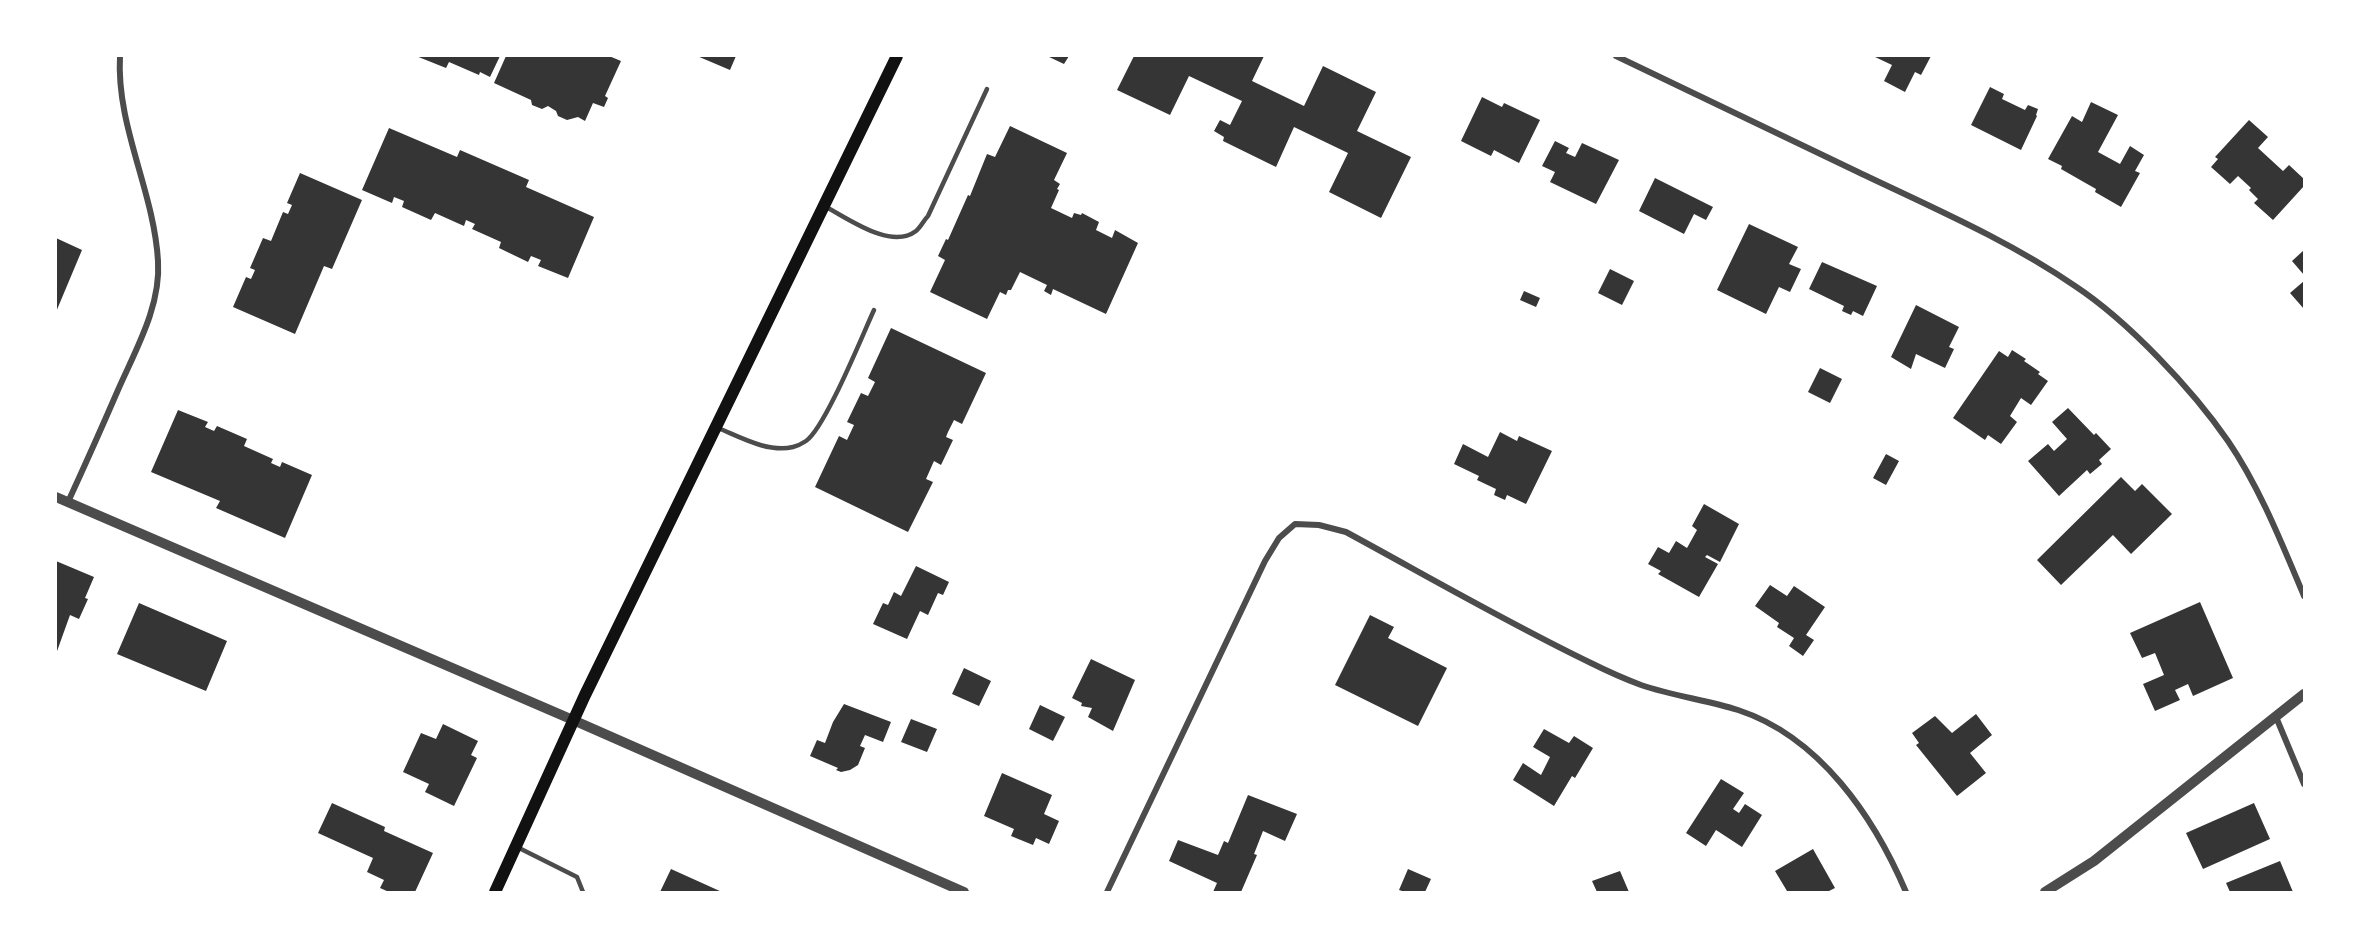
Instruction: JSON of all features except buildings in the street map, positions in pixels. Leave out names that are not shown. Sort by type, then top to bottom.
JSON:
[{"type":"main road","points":[[495,892],[573,720],[897,56]]},
{"type":"street","points":[[68,502],[137,346],[154,304],[158,282],[154,227],[131,141],[119,70],[120,56]]},
{"type":"street","points":[[1616,56],[1974,227],[2076,286],[2111,314],[2150,351],[2191,394],[2228,441],[2274,525],[2304,596]]},
{"type":"street","points":[[56,497],[964,892]]},
{"type":"street","points":[[1107,892],[1265,561],[1279,538],[1295,524],[1319,525],[1346,532],[1592,663],[1642,685],[1740,711],[1784,733],[1817,758],[1846,790],[1872,825],[1906,892]]},
{"type":"street","points":[[2045,892],[2094,861],[2304,694]]},
{"type":"street","points":[[2276,717],[2304,784]]},
{"type":"lane","points":[[824,206],[869,230],[890,238],[903,237],[916,231],[928,216],[987,89]]},
{"type":"lane","points":[[716,427],[772,447],[792,447],[806,441],[818,428],[874,310]]},
{"type":"lane","points":[[516,846],[577,877],[583,892]]}]
